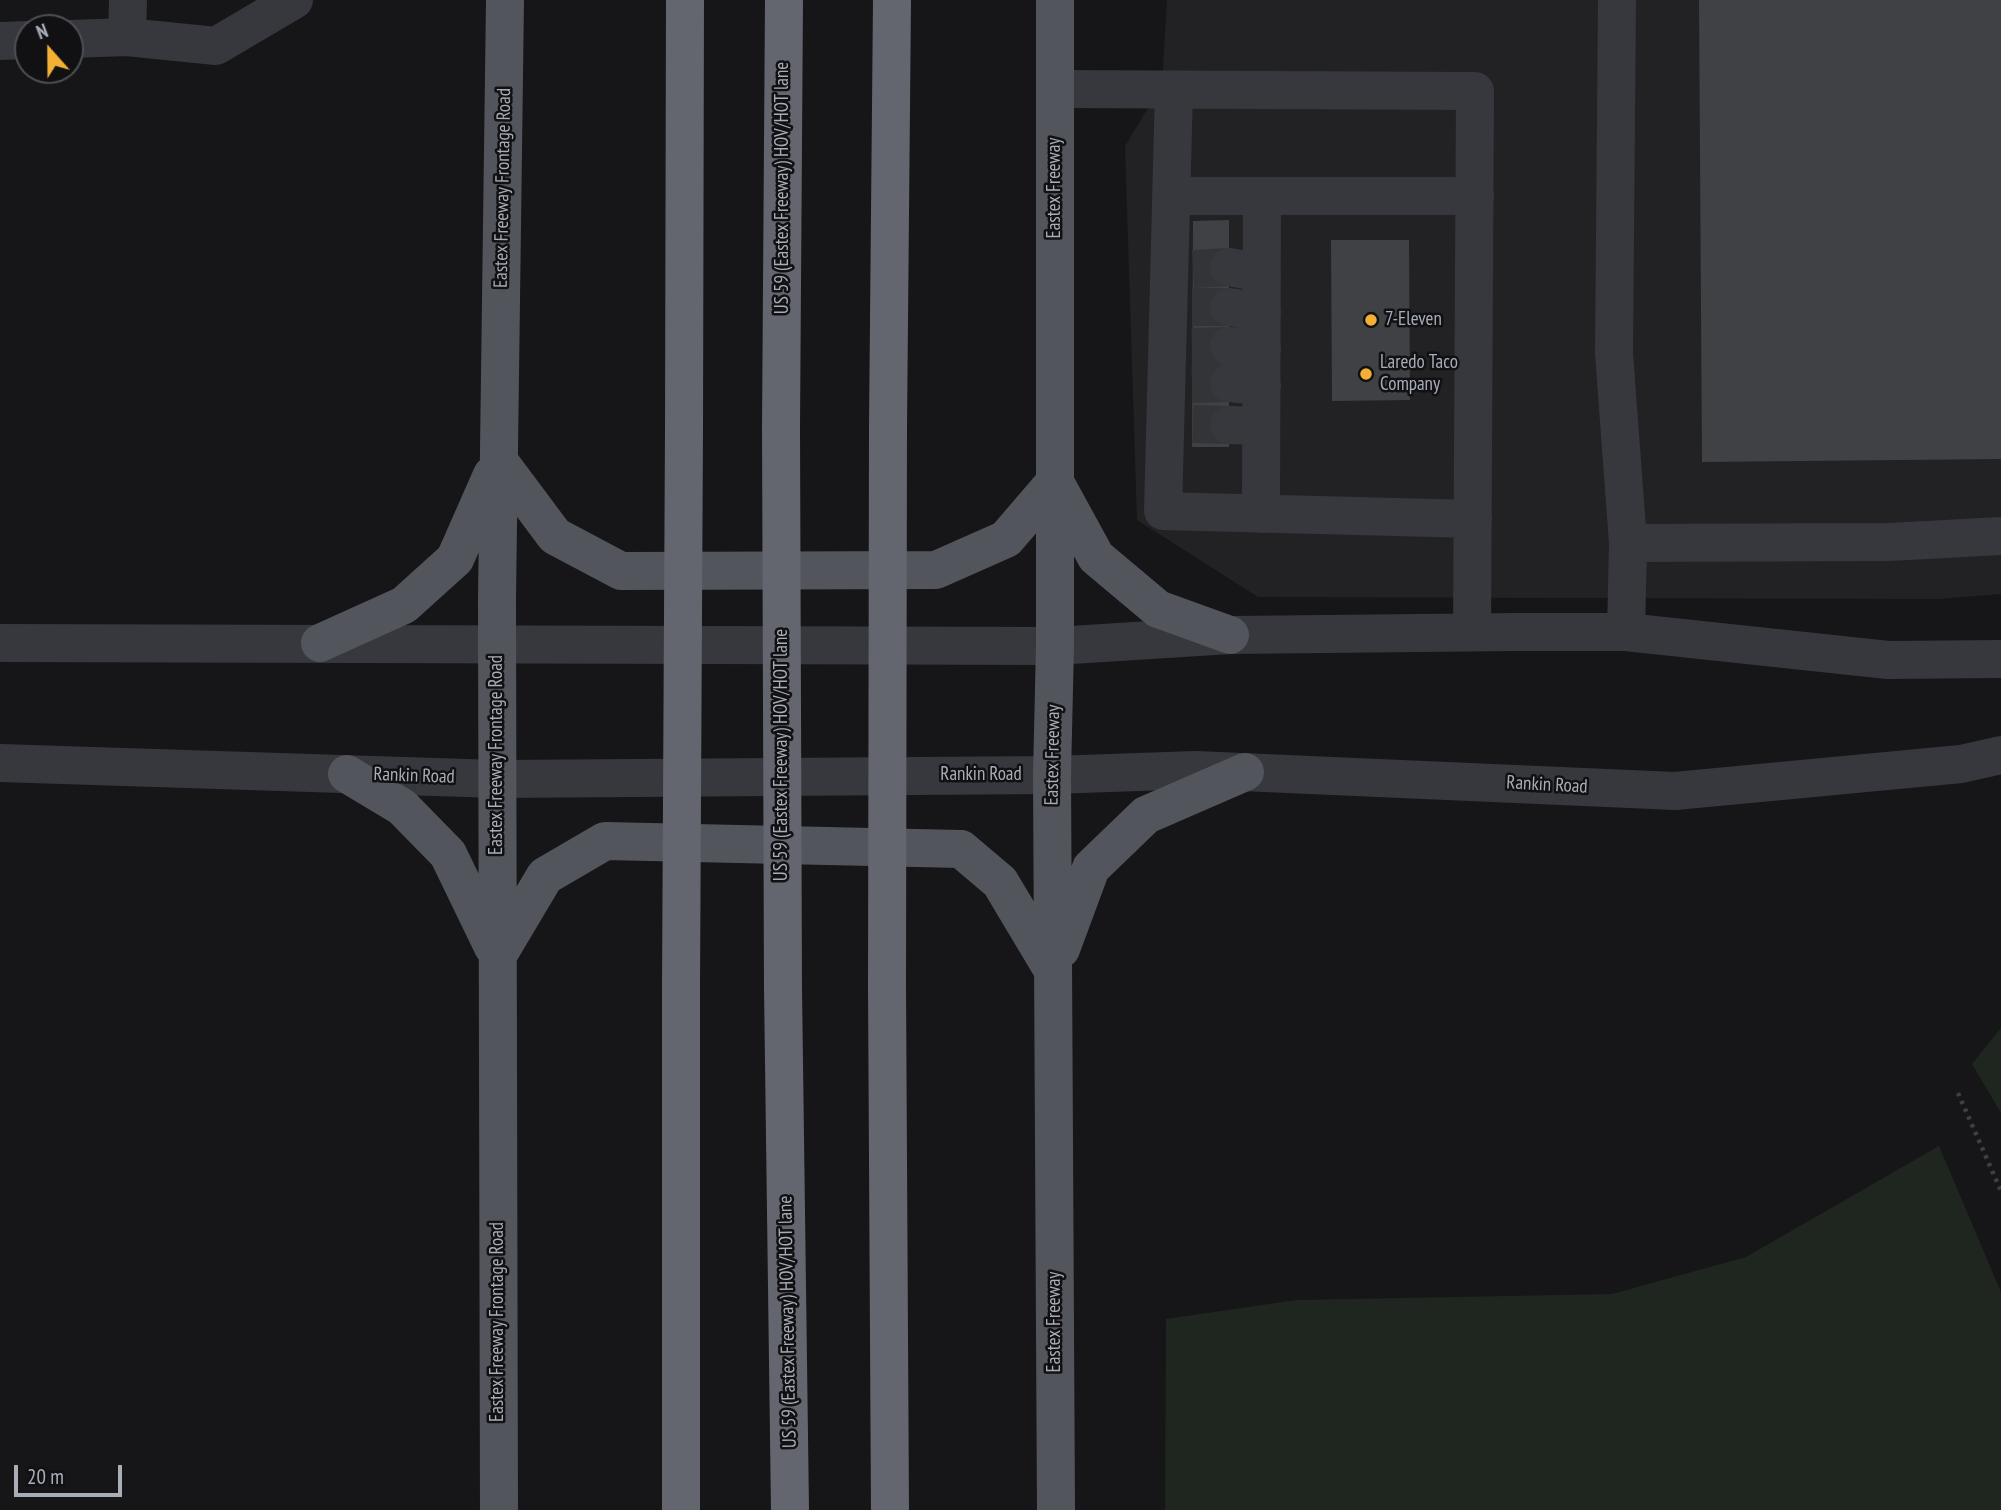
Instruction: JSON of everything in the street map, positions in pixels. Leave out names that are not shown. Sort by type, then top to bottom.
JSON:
[{"type":"highway","points":[[681,1510],[685,0]]},
{"type":"highway","name":"US 59 (Eastex Freeway) HOV/HOT lane","points":[[783,0],[783,988],[790,1510]]},
{"type":"highway","points":[[890,1510],[887,985],[892,0]]},
{"type":"main road","name":"Eastex Freeway Frontage Road","points":[[499,1510],[496,643],[505,0]]},
{"type":"main road","name":"Eastex Freeway","points":[[1055,0],[1055,646],[1052,775],[1056,1510]]},
{"type":"main road","points":[[320,643],[404,606],[455,559],[499,460],[555,536],[621,571],[936,570],[1006,539],[1055,482],[1096,557],[1158,609],[1230,635]]},
{"type":"main road","points":[[1053,971],[1091,868],[1146,815],[1245,772]]},
{"type":"main road","points":[[348,774],[402,807],[448,855],[498,955]]},
{"type":"main road","points":[[498,955],[545,876],[605,841],[961,849],[1000,882],[1053,971]]},
{"type":"street","points":[[84,34],[127,18],[216,46],[294,0]]},
{"type":"street","points":[[1616,0],[1614,353],[1628,543],[1626,632]]},
{"type":"street","points":[[1055,89],[1475,91],[1472,632]]},
{"type":"street","points":[[1174,90],[1171,196],[1213,270],[1212,424],[1261,514]]},
{"type":"street","points":[[1171,196],[1475,196]]},
{"type":"street","points":[[1262,196],[1213,270],[1212,424],[1163,511],[1473,519]]},
{"type":"street","points":[[1628,543],[1889,542],[2001,536]]},
{"type":"street","points":[[0,643],[1055,646],[1230,635],[1626,632],[1888,660],[2001,659]]},
{"type":"street","name":"Rankin Road","points":[[0,763],[497,779],[1052,775],[1196,769],[1675,791],[1961,764],[2001,755]]},
{"type":"path","points":[[1958,1093],[2001,1191]]},
{"type":"shaded area","points":[[1167,0],[2001,0],[2001,594],[1939,599],[1258,597],[1137,520],[1125,146],[1162,85]]},
{"type":"shaded area","points":[[2001,1028],[2001,1113],[1972,1064]]},
{"type":"shaded area","points":[[1939,1146],[2001,1292],[2001,1510],[1165,1510],[1166,1319],[1296,1300],[1612,1294],[1746,1257]]},
{"type":"building","points":[[1699,0],[2001,0],[2001,459],[1702,462]]},
{"type":"building","points":[[1229,220],[1229,447],[1192,447],[1193,221]]},
{"type":"building","name":"7-Eleven","points":[[1331,240],[1409,240],[1410,400],[1332,401]]},
{"type":"tunnel","points":[[1193,269],[1229,267]]},
{"type":"tunnel","points":[[1192,307],[1229,307]]},
{"type":"tunnel","points":[[1192,347],[1229,346]]},
{"type":"tunnel","points":[[1192,384],[1229,383]]},
{"type":"tunnel","points":[[1193,424],[1229,425]]},
{"type":"place","name":"7-Eleven","points":[[1371,320]]},
{"type":"place","name":"Laredo Taco Company","points":[[1366,374]]}]
